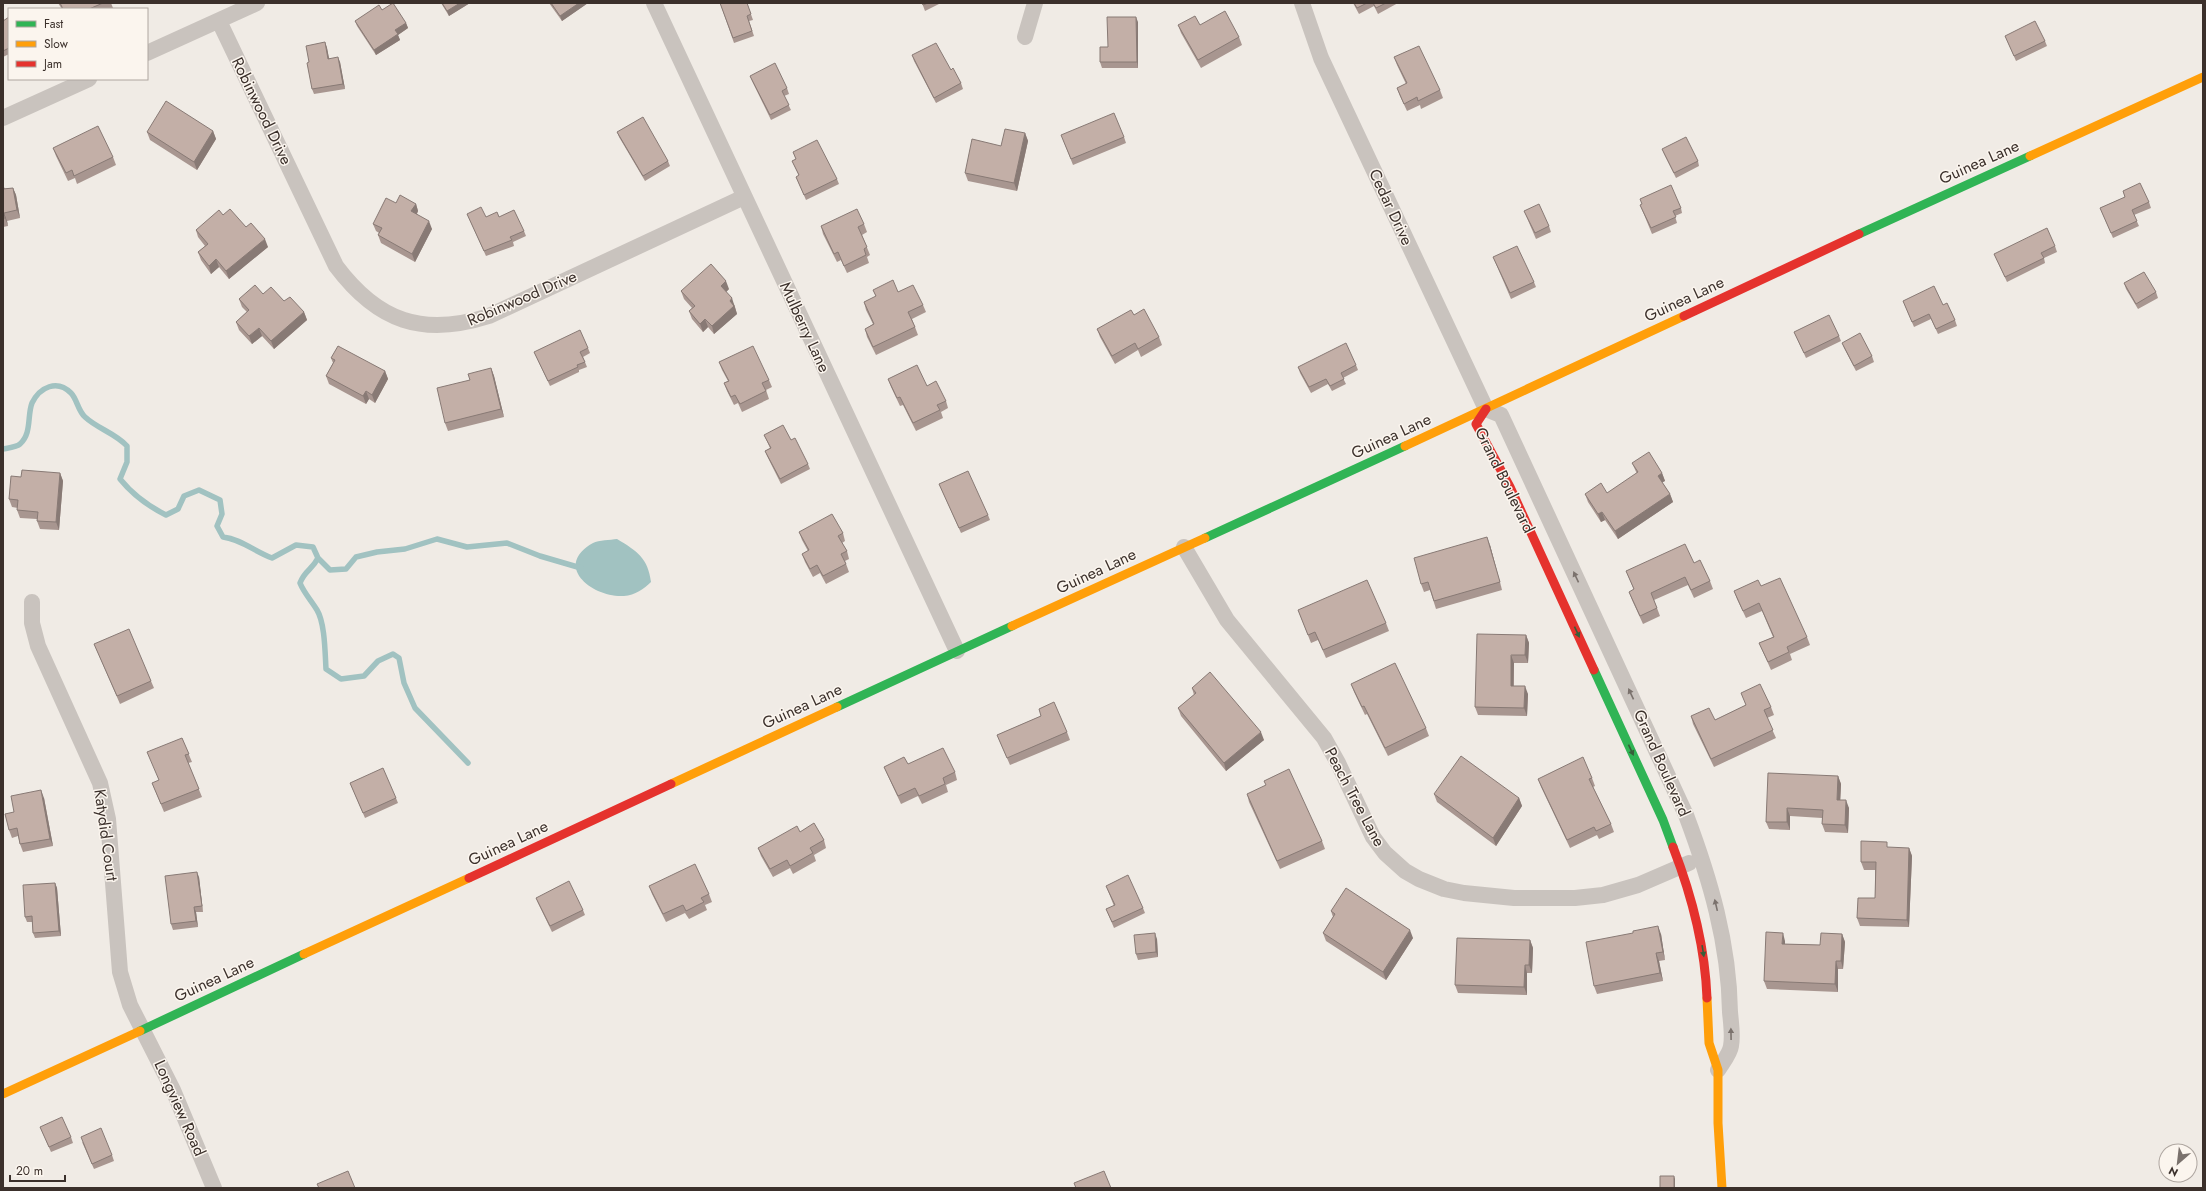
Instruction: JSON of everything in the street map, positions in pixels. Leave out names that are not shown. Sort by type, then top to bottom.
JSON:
[{"type":"street","points":[[148,53],[257,3]]},
{"type":"street","name":"Mulberry Lane","points":[[654,3],[957,651]]},
{"type":"street","points":[[1025,37],[1034,3]]},
{"type":"street","name":"Cedar Drive","points":[[1302,3],[1321,58],[1486,409]]},
{"type":"street","name":"Robinwood Drive","points":[[219,20],[336,266],[351,286],[364,298],[384,312],[408,322],[424,325],[449,326],[466,323],[489,316],[744,197]]},
{"type":"street","name":"Guinea Lane","points":[[3,1094],[957,651],[1486,409],[1856,235],[2203,77]]},
{"type":"street","points":[[3,118],[87,80]]},
{"type":"street","name":"Grand Boulevard","points":[[1718,1070],[1731,1046],[1730,990],[1725,944],[1715,900],[1702,857],[1686,815],[1501,416],[1486,409],[1476,424],[1521,510],[1663,820],[1681,866],[1699,926],[1706,970],[1709,1044],[1718,1070],[1718,1123],[1722,1188]]},
{"type":"street","points":[[1521,510],[1540,501]]},
{"type":"street","name":"Peach Tree Lane","points":[[1184,547],[1227,620],[1324,738],[1338,763],[1373,837],[1385,854],[1405,871],[1419,879],[1444,889],[1464,894],[1514,898],[1575,898],[1603,895],[1638,885],[1702,857]]},
{"type":"street","name":"Katydid Court","points":[[32,602],[32,623],[38,646],[100,784],[108,819],[120,972],[125,993],[143,1029]]},
{"type":"street","points":[[1596,673],[1616,663]]},
{"type":"street","name":"Longview Road","points":[[143,1029],[173,1090],[214,1188]]},
{"type":"water","points":[[617,539],[630,547],[644,561],[651,582],[639,591],[624,596],[600,592],[582,579],[577,570],[576,561],[581,552],[595,542]]},
{"type":"building","points":[[60,3],[103,3],[91,8],[62,8]]},
{"type":"building","points":[[393,3],[406,23],[395,30],[398,34],[374,50],[355,21],[379,5],[382,10]]},
{"type":"building","points":[[442,3],[460,3],[447,11]]},
{"type":"building","points":[[551,3],[579,3],[560,16]]},
{"type":"building","points":[[720,3],[747,3],[751,14],[747,16],[752,31],[733,38]]},
{"type":"building","points":[[1354,3],[1367,3],[1357,8]]},
{"type":"building","points":[[1373,3],[1386,3],[1376,8]]},
{"type":"building","points":[[1225,11],[1239,37],[1198,60],[1178,25],[1195,16],[1200,25]]},
{"type":"building","points":[[1107,17],[1136,17],[1137,62],[1100,62],[1100,47],[1108,47]]},
{"type":"building","points":[[8,18],[8,48],[3,51],[3,21]]},
{"type":"building","points":[[2035,21],[2045,41],[2014,56],[2005,36]]},
{"type":"building","points":[[325,42],[328,59],[338,57],[343,84],[312,89],[307,63],[309,62],[306,46]]},
{"type":"building","points":[[936,43],[951,70],[953,68],[961,83],[934,98],[912,55]]},
{"type":"building","points":[[1419,46],[1440,90],[1418,101],[1417,97],[1404,104],[1397,88],[1407,83],[1394,57]]},
{"type":"building","points":[[775,63],[787,88],[782,91],[789,105],[770,115],[750,76]]},
{"type":"building","points":[[166,101],[213,131],[194,162],[147,132]]},
{"type":"building","points":[[1114,113],[1124,137],[1071,159],[1061,135]]},
{"type":"building","points":[[643,117],[668,161],[643,176],[617,132]]},
{"type":"building","points":[[98,126],[113,157],[74,176],[72,170],[66,173],[53,148]]},
{"type":"building","points":[[1005,129],[1025,133],[1014,183],[965,173],[972,139],[1001,146]]},
{"type":"building","points":[[1686,137],[1698,161],[1674,173],[1662,149]]},
{"type":"building","points":[[817,140],[837,179],[804,195],[796,177],[799,175],[792,161],[796,159],[793,152]]},
{"type":"building","points":[[2140,183],[2149,202],[2132,210],[2137,221],[2111,233],[2100,208],[2125,197],[2123,191]]},
{"type":"building","points":[[1671,185],[1681,208],[1673,211],[1676,217],[1651,228],[1640,205],[1642,204],[1640,199]]},
{"type":"building","points":[[13,188],[17,210],[4,213],[5,218],[3,218],[3,189]]},
{"type":"building","points":[[400,195],[416,204],[411,211],[429,221],[412,254],[378,235],[382,228],[373,224],[386,198],[396,203]]},
{"type":"building","points":[[1539,204],[1549,226],[1535,233],[1524,211]]},
{"type":"building","points":[[481,207],[486,217],[497,212],[499,217],[514,210],[524,231],[510,237],[512,240],[484,251],[467,214]]},
{"type":"building","points":[[230,209],[246,227],[251,223],[265,239],[226,271],[216,259],[209,266],[198,252],[208,244],[196,230],[219,210],[223,215]]},
{"type":"building","points":[[857,209],[864,224],[858,227],[867,247],[864,249],[866,255],[844,266],[838,252],[834,254],[821,226]]},
{"type":"building","points":[[2047,228],[2055,246],[2041,253],[2044,258],[2005,277],[1994,254]]},
{"type":"building","points":[[1517,246],[1534,282],[1510,293],[1493,257]]},
{"type":"building","points":[[711,264],[726,281],[721,286],[732,298],[730,301],[734,306],[712,326],[705,319],[700,324],[689,311],[695,306],[681,291]]},
{"type":"building","points":[[2144,272],[2156,292],[2136,304],[2124,283]]},
{"type":"building","points":[[893,280],[898,292],[913,285],[923,305],[908,312],[915,327],[873,347],[865,329],[874,324],[864,302],[876,296],[873,290]]},
{"type":"building","points":[[255,285],[263,294],[271,287],[284,301],[290,297],[304,312],[271,341],[259,328],[249,336],[236,322],[249,310],[239,299]]},
{"type":"building","points":[[1934,286],[1943,305],[1947,303],[1955,320],[1936,329],[1929,314],[1912,322],[1903,301]]},
{"type":"building","points":[[1144,309],[1159,337],[1138,349],[1135,343],[1112,356],[1097,329],[1131,310],[1134,315]]},
{"type":"building","points":[[1829,315],[1839,336],[1804,353],[1794,332]]},
{"type":"building","points":[[580,330],[588,348],[580,352],[585,362],[577,365],[578,367],[548,381],[534,352]]},
{"type":"building","points":[[1860,333],[1872,356],[1854,366],[1842,343]]},
{"type":"building","points":[[1346,343],[1356,365],[1341,373],[1344,379],[1330,386],[1326,379],[1309,387],[1298,367]]},
{"type":"building","points":[[338,346],[385,371],[372,395],[366,391],[363,396],[326,376],[335,360],[331,358]]},
{"type":"building","points":[[753,346],[769,380],[762,383],[766,391],[740,404],[735,395],[731,397],[724,383],[729,381],[719,362]]},
{"type":"building","points":[[917,365],[927,386],[936,381],[946,401],[937,405],[940,410],[913,423],[900,397],[897,398],[888,379]]},
{"type":"building","points":[[491,368],[501,409],[445,423],[437,388],[470,380],[468,374]]},
{"type":"building","points":[[783,425],[791,440],[795,438],[808,464],[780,479],[765,451],[771,448],[764,435]]},
{"type":"building","points":[[1649,452],[1662,473],[1658,476],[1670,494],[1615,531],[1602,512],[1598,514],[1585,494],[1601,483],[1607,493],[1638,472],[1632,463]]},
{"type":"building","points":[[22,470],[60,473],[56,522],[37,521],[38,512],[17,510],[18,500],[9,499],[11,476],[21,477]]},
{"type":"building","points":[[968,471],[988,515],[959,528],[939,484]]},
{"type":"building","points":[[832,514],[843,533],[838,536],[847,551],[841,554],[846,564],[823,576],[817,565],[810,569],[802,554],[809,550],[799,532]]},
{"type":"building","points":[[1487,537],[1500,582],[1434,601],[1428,582],[1421,584],[1414,558]]},
{"type":"building","points":[[1685,544],[1694,563],[1700,560],[1710,581],[1691,590],[1685,577],[1651,593],[1657,608],[1640,616],[1629,592],[1634,589],[1626,571]]},
{"type":"building","points":[[1780,578],[1807,637],[1787,647],[1789,652],[1768,662],[1759,643],[1774,637],[1759,603],[1743,611],[1734,591],[1758,580],[1761,586]]},
{"type":"building","points":[[1367,580],[1386,623],[1323,650],[1315,632],[1308,635],[1298,610]]},
{"type":"building","points":[[129,629],[151,681],[117,696],[94,644]]},
{"type":"building","points":[[1477,634],[1526,635],[1525,655],[1511,655],[1511,686],[1525,686],[1524,708],[1475,707]]},
{"type":"building","points":[[1395,663],[1426,728],[1385,748],[1351,684]]},
{"type":"building","points":[[1210,672],[1261,732],[1224,763],[1178,708],[1196,693],[1192,688]]},
{"type":"building","points":[[1760,684],[1771,707],[1764,710],[1773,730],[1711,759],[1691,716],[1709,708],[1715,720],[1746,705],[1741,693]]},
{"type":"building","points":[[1054,702],[1067,732],[1007,758],[997,735],[1041,716],[1039,709]]},
{"type":"building","points":[[182,738],[189,754],[185,755],[199,789],[161,804],[152,783],[159,780],[147,752]]},
{"type":"building","points":[[943,748],[955,772],[943,778],[945,784],[919,796],[915,788],[898,796],[884,767],[904,757],[908,764]]},
{"type":"building","points":[[1461,756],[1519,798],[1493,838],[1434,794]]},
{"type":"building","points":[[1583,757],[1592,778],[1589,779],[1611,824],[1596,831],[1594,827],[1567,840],[1538,779]]},
{"type":"building","points":[[383,768],[396,798],[363,813],[350,783]]},
{"type":"building","points":[[1289,769],[1322,841],[1277,861],[1247,794],[1266,785],[1264,781]]},
{"type":"building","points":[[1768,773],[1838,776],[1837,800],[1846,800],[1845,825],[1822,824],[1823,810],[1787,808],[1787,822],[1766,822]]},
{"type":"building","points":[[41,790],[50,839],[20,844],[17,828],[9,830],[5,814],[14,812],[11,796]]},
{"type":"building","points":[[814,823],[824,840],[810,848],[813,853],[790,866],[787,860],[770,869],[758,848],[797,826],[800,832]]},
{"type":"building","points":[[1861,841],[1887,842],[1887,847],[1909,848],[1907,920],[1857,918],[1858,898],[1875,898],[1876,862],[1861,862]]},
{"type":"building","points":[[695,864],[709,894],[701,898],[704,902],[686,911],[683,905],[663,914],[649,886]]},
{"type":"building","points":[[197,872],[202,906],[194,907],[196,921],[171,924],[165,876]]},
{"type":"building","points":[[1128,875],[1143,908],[1112,922],[1106,909],[1115,905],[1106,886]]},
{"type":"building","points":[[569,881],[583,910],[550,926],[536,898]]},
{"type":"building","points":[[55,883],[59,931],[33,933],[32,916],[25,917],[23,885]]},
{"type":"building","points":[[1346,888],[1410,930],[1383,972],[1323,933],[1335,914],[1331,911]]},
{"type":"building","points":[[1658,926],[1663,952],[1656,953],[1660,973],[1594,986],[1586,942],[1633,933],[1633,931]]},
{"type":"building","points":[[1766,932],[1783,933],[1782,944],[1820,945],[1821,933],[1842,934],[1841,961],[1836,961],[1835,984],[1764,981]]},
{"type":"building","points":[[1155,933],[1156,952],[1136,954],[1134,935]]},
{"type":"building","points":[[1457,938],[1530,940],[1529,965],[1525,965],[1524,987],[1455,985]]},
{"type":"building","points":[[62,1117],[71,1137],[49,1147],[40,1127]]},
{"type":"building","points":[[101,1128],[112,1155],[92,1164],[81,1137]]},
{"type":"building","points":[[348,1171],[355,1188],[319,1188],[317,1184]]},
{"type":"building","points":[[1104,1171],[1111,1188],[1076,1188],[1074,1183]]},
{"type":"building","points":[[1660,1176],[1674,1176],[1674,1188],[1660,1188]]},
{"type":"waterway","points":[[3,449],[17,446],[24,440],[28,430],[32,403],[35,397],[44,389],[60,386],[71,393],[85,417],[127,446],[127,462],[120,479],[141,500],[153,508],[166,515],[178,509],[184,496],[199,490],[220,500],[222,514],[217,526],[223,537],[236,540],[272,558],[296,545],[313,547],[318,558],[304,575],[300,583],[317,610],[322,622],[326,669],[341,679],[364,676],[378,661],[393,654],[399,658],[404,683],[415,708],[468,763]]},
{"type":"waterway","points":[[318,558],[330,570],[346,569],[356,557],[377,552],[405,549],[437,539],[467,547],[507,543],[540,556],[581,568]]},
{"type":"traffic: fast","points":[[1859,234],[2030,156]]},
{"type":"traffic: fast","points":[[1205,538],[1405,446]]},
{"type":"traffic: fast","points":[[837,707],[1012,626]]},
{"type":"traffic: fast","points":[[1594,670],[1663,820],[1673,847]]},
{"type":"traffic: fast","points":[[140,1031],[304,954]]},
{"type":"traffic: slow","points":[[2030,156],[2203,77]]},
{"type":"traffic: slow","points":[[1405,446],[1684,316]]},
{"type":"traffic: slow","points":[[1012,626],[1205,538]]},
{"type":"traffic: slow","points":[[671,784],[837,707]]},
{"type":"traffic: slow","points":[[304,954],[469,878]]},
{"type":"traffic: slow","points":[[1707,998],[1709,1043],[1718,1070],[1718,1123],[1722,1188]]},
{"type":"traffic: slow","points":[[3,1094],[140,1031]]},
{"type":"traffic: jam","points":[[1684,316],[1859,234]]},
{"type":"traffic: jam","points":[[1486,409],[1476,424],[1510,487],[1594,670]]},
{"type":"traffic: jam","points":[[469,878],[671,784]]},
{"type":"traffic: jam","points":[[1673,847],[1692,902],[1704,959],[1707,998]]}]
